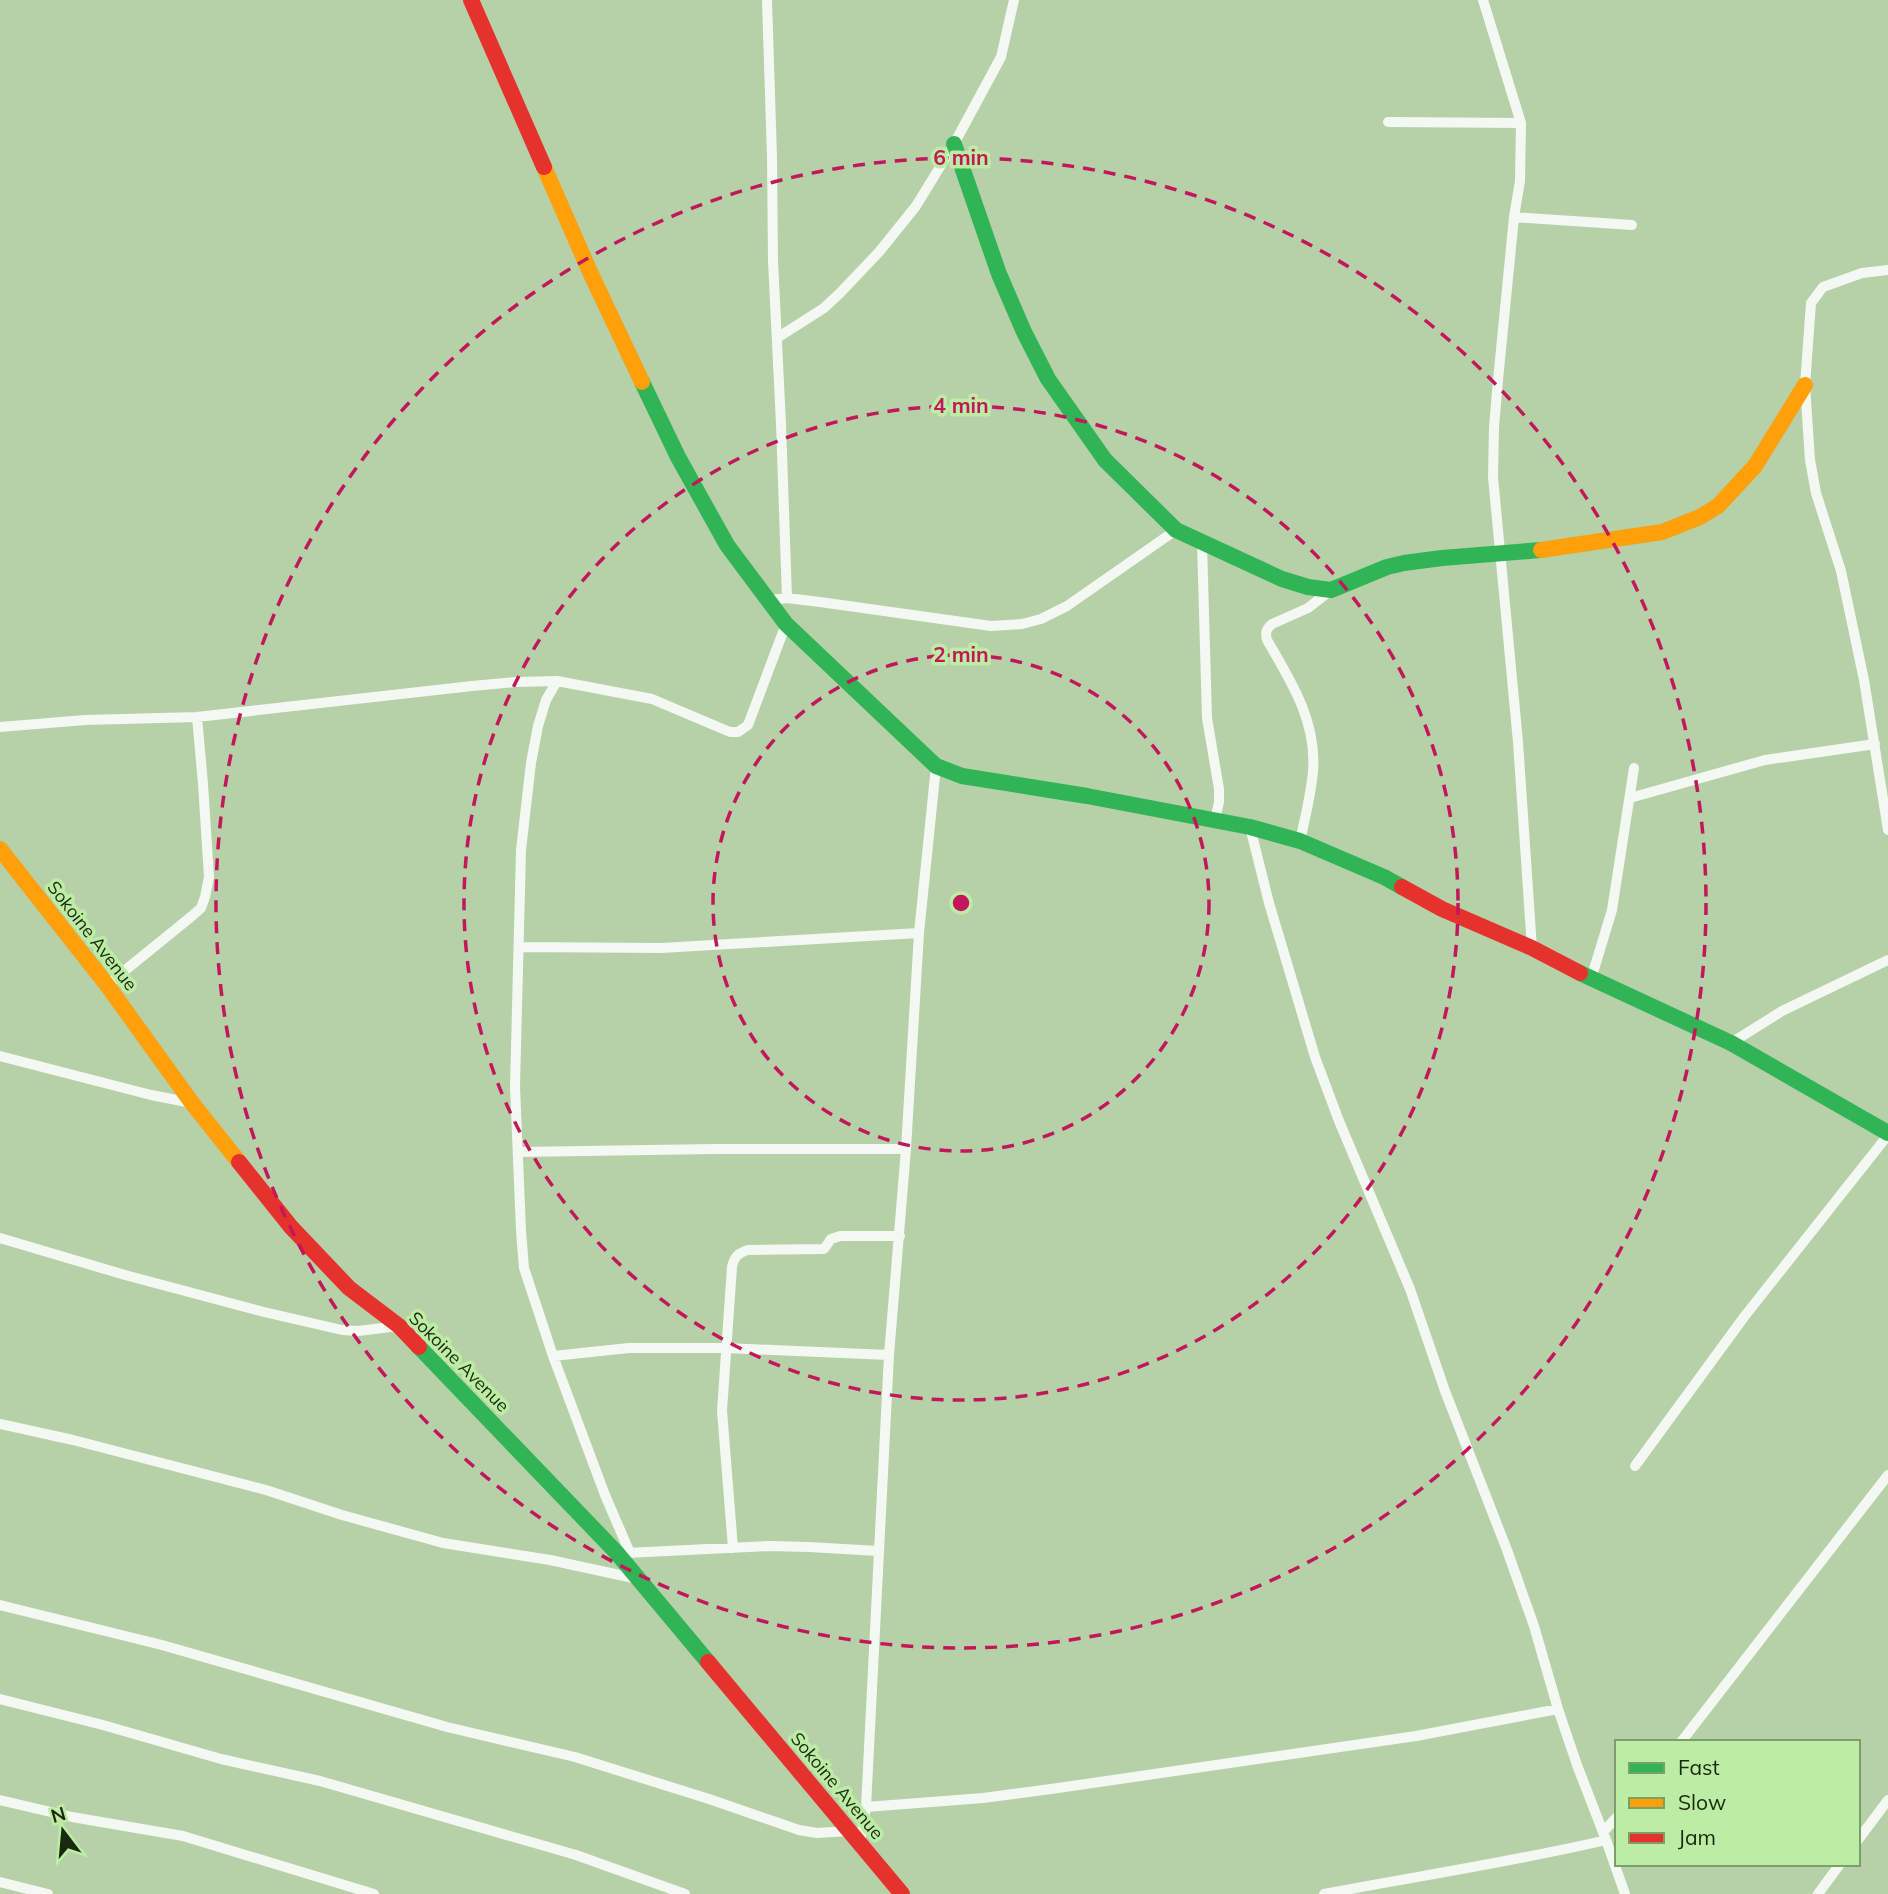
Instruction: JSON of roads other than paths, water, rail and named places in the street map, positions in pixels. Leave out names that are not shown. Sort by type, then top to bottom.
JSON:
[{"type":"street","points":[[471,0],[590,272],[678,457],[727,545],[778,599],[990,626],[1022,624],[1041,619],[1067,606],[1176,530]]},
{"type":"street","points":[[767,0],[777,338],[778,599],[786,624],[936,766],[976,779],[1215,820],[1300,841],[1384,877],[1442,909],[1532,948],[1591,979],[1731,1043],[1888,1134],[1744,1317],[1635,1466]]},
{"type":"street","points":[[777,338],[824,308],[879,252],[916,205],[954,144],[1001,57],[1014,0]]},
{"type":"street","points":[[1482,0],[1521,124],[1520,181],[1514,217],[1494,427],[1493,477],[1518,742],[1532,948]]},
{"type":"street","points":[[1388,122],[1521,124]]},
{"type":"street","points":[[954,144],[999,274],[1024,332],[1048,379],[1105,460],[1176,530],[1282,579],[1308,587],[1331,590]]},
{"type":"street","points":[[1514,217],[1632,225]]},
{"type":"street","points":[[1888,270],[1862,273],[1823,287],[1811,303],[1805,385],[1810,460],[1816,493],[1842,571],[1864,680],[1888,830]]},
{"type":"street","points":[[1300,841],[1314,768],[1309,728],[1296,691],[1267,640],[1267,628],[1308,608],[1331,590],[1404,563],[1569,547],[1662,532],[1700,516],[1718,506],[1755,466],[1805,385]]},
{"type":"street","points":[[1202,543],[1207,718],[1219,789],[1215,820]]},
{"type":"street","points":[[0,727],[85,720],[197,717],[472,686],[557,681],[652,699],[730,732],[738,732],[748,725],[786,624]]},
{"type":"street","points":[[557,681],[546,700],[538,726],[521,850],[515,1087],[521,1231],[524,1268],[623,1553],[809,1546],[878,1551]]},
{"type":"street","points":[[107,985],[201,908],[205,897],[209,877],[197,717]]},
{"type":"street","points":[[1630,798],[1765,760],[1875,744]]},
{"type":"street","points":[[860,1844],[866,1807],[889,1355],[900,1236],[919,933],[936,766]]},
{"type":"street","points":[[1591,979],[1612,910],[1634,768]]},
{"type":"street","points":[[1250,827],[1269,903],[1315,1057],[1410,1289],[1445,1391],[1507,1550],[1577,1765],[1615,1865]]},
{"type":"street","name":"Sokoine Avenue","points":[[0,849],[107,985],[192,1103],[320,1259],[349,1289],[399,1326],[623,1553],[638,1579],[902,1894]]},
{"type":"street","points":[[520,947],[661,948],[919,933]]},
{"type":"street","points":[[1731,1043],[1782,1011],[1888,960]]},
{"type":"street","points":[[0,1056],[192,1103]]},
{"type":"street","points":[[518,1152],[906,1149]]},
{"type":"street","points":[[733,1548],[722,1411],[734,1259],[738,1253],[748,1250],[824,1249],[831,1239],[840,1236],[900,1236]]},
{"type":"street","points":[[0,1238],[125,1275],[342,1330],[358,1331],[399,1326]]},
{"type":"street","points":[[553,1356],[629,1348],[726,1348],[889,1355]]},
{"type":"street","points":[[0,1424],[254,1487],[443,1543],[550,1560],[638,1579]]},
{"type":"street","points":[[1683,1740],[1888,1475]]},
{"type":"street","points":[[0,1605],[162,1646],[447,1727],[575,1758],[685,1791],[799,1830],[817,1833],[849,1831]]},
{"type":"street","points":[[0,1699],[221,1759],[320,1781],[576,1855],[685,1894]]},
{"type":"street","points":[[866,1807],[983,1798],[1051,1789],[1416,1736],[1558,1709]]},
{"type":"street","points":[[0,1800],[72,1817],[183,1836],[374,1894]]},
{"type":"street","points":[[1860,1837],[1888,1800]]},
{"type":"street","points":[[1324,1894],[1540,1855],[1605,1836],[1615,1820]]},
{"type":"street","points":[[1615,1866],[1625,1894]]},
{"type":"street","points":[[1818,1894],[1839,1866]]},
{"type":"street","points":[[0,1882],[48,1894]]}]
